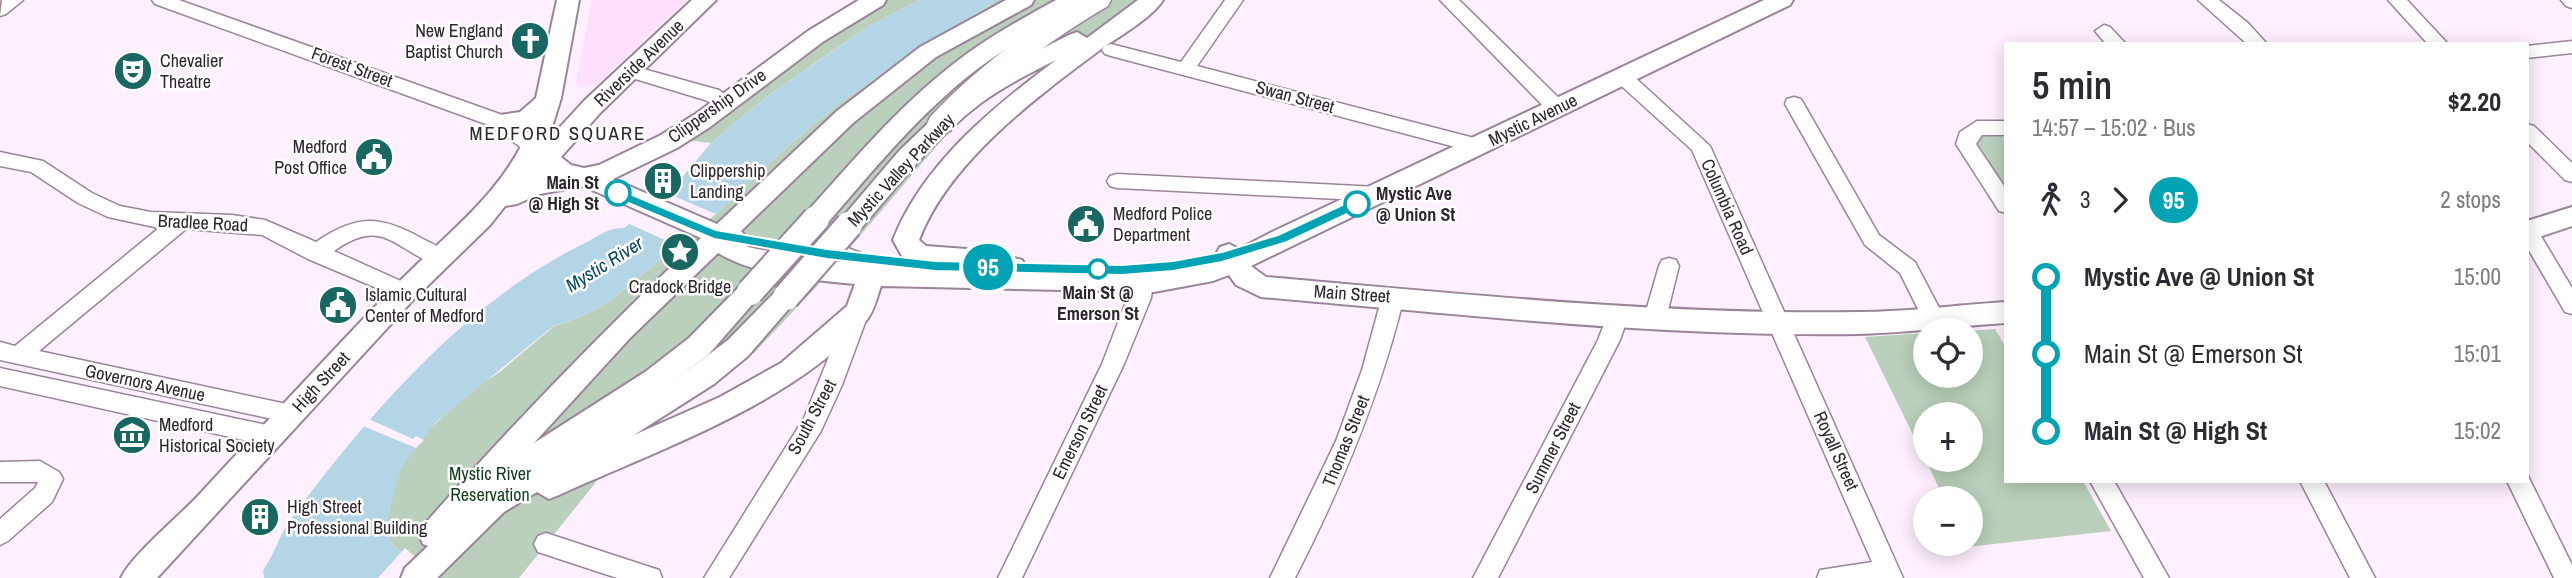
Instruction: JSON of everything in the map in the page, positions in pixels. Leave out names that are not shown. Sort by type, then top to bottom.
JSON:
[{"type":"highway","points":[[940,124],[997,65],[1099,0]]},
{"type":"main road","points":[[568,0],[541,153],[564,173],[586,177],[709,232],[848,256],[935,266],[1144,269],[1239,256],[1273,282],[1331,292]]},
{"type":"main road","name":"Riverside Avenue","points":[[541,153],[568,133],[705,0]]},
{"type":"main road","name":"Clippership Drive","points":[[508,198],[535,186],[611,170],[657,148],[726,103],[816,36],[875,0]]},
{"type":"main road","points":[[427,555],[475,486],[709,232],[845,117],[928,52],[1023,0]]},
{"type":"main road","name":"Mystic Valley Parkway","points":[[427,555],[478,496],[517,467],[618,406],[699,346],[906,118],[945,82],[982,55],[1073,0]]},
{"type":"main road","points":[[1013,267],[923,256],[912,251],[905,240],[938,185],[984,131],[1035,87],[1150,0]]},
{"type":"main road","name":"Mystic Valley Parkway","points":[[395,578],[494,503],[652,410],[704,376],[753,334],[940,124],[992,84],[1150,0]]},
{"type":"main road","name":"Mystic Avenue","points":[[1239,256],[1270,247],[1283,238],[1782,0]]},
{"type":"main road","points":[[501,122],[527,120],[536,114],[549,98]]},
{"type":"main road","points":[[568,133],[567,152],[583,169],[586,177]]},
{"type":"main road","points":[[640,203],[629,188],[630,176],[640,162],[657,148]]},
{"type":"main road","name":"High Street","points":[[481,218],[508,198],[541,153]]},
{"type":"main road","name":"High Street","points":[[136,578],[405,292],[481,218],[526,163],[541,153]]},
{"type":"main road","points":[[2529,230],[2572,216]]},
{"type":"main road","points":[[709,232],[730,249],[751,258],[872,275],[1149,282],[1277,290]]},
{"type":"main road","points":[[1149,282],[1206,272],[1239,256]]},
{"type":"main road","name":"Main Street","points":[[1239,256],[1250,282],[1277,290],[1331,292],[1617,317],[1780,324],[1913,320]]},
{"type":"main road","name":"South Street","points":[[858,312],[872,275]]},
{"type":"main road","points":[[494,503],[547,486],[730,405],[791,370],[858,312]]},
{"type":"main road","name":"Main Street","points":[[1944,318],[2004,312]]},
{"type":"street","points":[[0,10],[14,0]]},
{"type":"street","name":"Forest Street","points":[[161,0],[501,122],[541,153]]},
{"type":"street","points":[[1186,69],[1234,0]]},
{"type":"street","points":[[1449,0],[1557,108]]},
{"type":"street","points":[[2207,0],[2242,27],[2256,42]]},
{"type":"street","points":[[2396,0],[2437,42]]},
{"type":"street","points":[[2529,52],[2572,47]]},
{"type":"street","name":"Swan Street","points":[[1111,50],[1478,146]]},
{"type":"street","points":[[629,71],[704,92],[726,103]]},
{"type":"street","name":"Columbia Road","points":[[1623,77],[1700,146],[1780,324]]},
{"type":"street","points":[[1794,104],[1871,240],[1908,268],[1933,318]]},
{"type":"street","points":[[2004,128],[1978,128],[1971,131],[1966,144],[2004,203]]},
{"type":"street","points":[[2529,133],[2572,175]]},
{"type":"street","name":"Bradlee Road","points":[[0,159],[36,166],[85,198],[115,212],[179,223],[232,222],[265,228],[405,292]]},
{"type":"street","points":[[1117,181],[1378,194]]},
{"type":"street","points":[[9,353],[179,223]]},
{"type":"street","points":[[315,253],[354,229],[368,227],[380,228],[440,258]]},
{"type":"street","points":[[2529,234],[2572,306]]},
{"type":"street","points":[[848,256],[866,263],[872,269],[872,275]]},
{"type":"street","points":[[1655,318],[1668,266]]},
{"type":"street","name":"Emerson Street","points":[[1010,578],[1113,364],[1149,282]]},
{"type":"street","name":"Thomas Street","points":[[1282,578],[1313,520],[1355,424],[1381,352],[1393,297]]},
{"type":"street","name":"South Street","points":[[725,575],[813,424],[831,385],[858,312]]},
{"type":"street","name":"Summer Street","points":[[1485,578],[1609,340],[1617,317]]},
{"type":"street","name":"Royall Street","points":[[1780,324],[1889,575]]},
{"type":"street","name":"Governors Avenue","points":[[9,353],[291,414]]},
{"type":"street","name":"Governors Avenue","points":[[0,376],[271,436]]},
{"type":"street","points":[[131,405],[150,384]]},
{"type":"street","points":[[0,472],[40,471],[49,475],[51,481],[44,495],[0,534]]},
{"type":"street","points":[[2103,483],[2157,578]]},
{"type":"street","points":[[2313,483],[2363,578]]},
{"type":"street","points":[[2520,483],[2566,578]]},
{"type":"street","points":[[546,544],[650,578]]},
{"type":"street","points":[[1829,578],[1889,575]]},
{"type":"shaded area","points":[[592,0],[687,0],[597,84],[581,88],[576,83]]},
{"type":"green space","points":[[883,0],[920,0],[869,26],[765,98],[711,143],[684,140],[791,62]]},
{"type":"green space","name":"Mystic River Reservation","points":[[998,0],[1154,0],[1014,80],[969,112],[953,127],[818,285],[755,352],[717,381],[640,431],[625,446],[519,578],[441,578],[394,547],[389,538],[389,512],[401,468],[426,432],[471,391],[501,371],[553,327],[589,313],[611,300],[716,214],[791,143],[840,103],[907,56]]},
{"type":"green space","points":[[1982,135],[2004,138],[2004,192],[1976,145]]},
{"type":"green space","points":[[1995,329],[2004,344],[2004,483],[2084,483],[2111,531],[1983,545],[1983,486],[1938,486],[1932,472],[1983,472],[1983,402],[1913,402],[1913,435],[1865,337],[1913,334],[1913,388],[1983,388],[1983,330]]},
{"type":"water","name":"Mystic River","points":[[920,0],[998,0],[907,56],[840,103],[791,143],[716,214],[611,300],[589,313],[552,327],[436,422],[401,468],[389,512],[389,538],[394,547],[441,578],[264,578],[263,570],[287,525],[320,480],[384,403],[456,332],[535,271],[600,234],[624,228],[668,194],[711,143],[765,98],[869,26]]},
{"type":"pier","name":"Cradock Bridge","points":[[664,192],[716,214],[676,245],[625,222]]},
{"type":"pier","points":[[369,419],[413,439],[416,436],[424,440],[416,448],[363,426]]},
{"type":"pier","points":[[405,548],[414,556],[423,559],[432,578],[378,578]]},
{"type":"bus line","name":"95","points":[[618,193],[693,227],[720,236],[827,254],[935,266],[1122,270],[1173,266],[1222,257],[1283,238],[1357,204]]},
{"type":"place","name":"New England Baptist Church","points":[[530,41]]},
{"type":"place","name":"Chevalier Theatre","points":[[133,71]]},
{"type":"place","name":"Medford Post Office","points":[[374,157]]},
{"type":"place","name":"Clippership Landing","points":[[663,181]]},
{"type":"place","name":"Main St @ High St","points":[[618,193]]},
{"type":"place","name":"Mystic Ave @ Union St","points":[[1357,204]]},
{"type":"place","name":"Medford Police Department","points":[[1086,224]]},
{"type":"place","name":"Cradock Bridge","points":[[680,252]]},
{"type":"place","name":"Main St @ Emerson St","points":[[1098,269]]},
{"type":"place","name":"Islamic Cultural Center of Medford","points":[[338,305]]},
{"type":"place","name":"Medford Historical Society","points":[[132,435]]},
{"type":"place","name":"High Street Professional Building","points":[[260,517]]},
{"type":"district","name":"MEDFORD SQUARE","points":[[558,133]]}]
